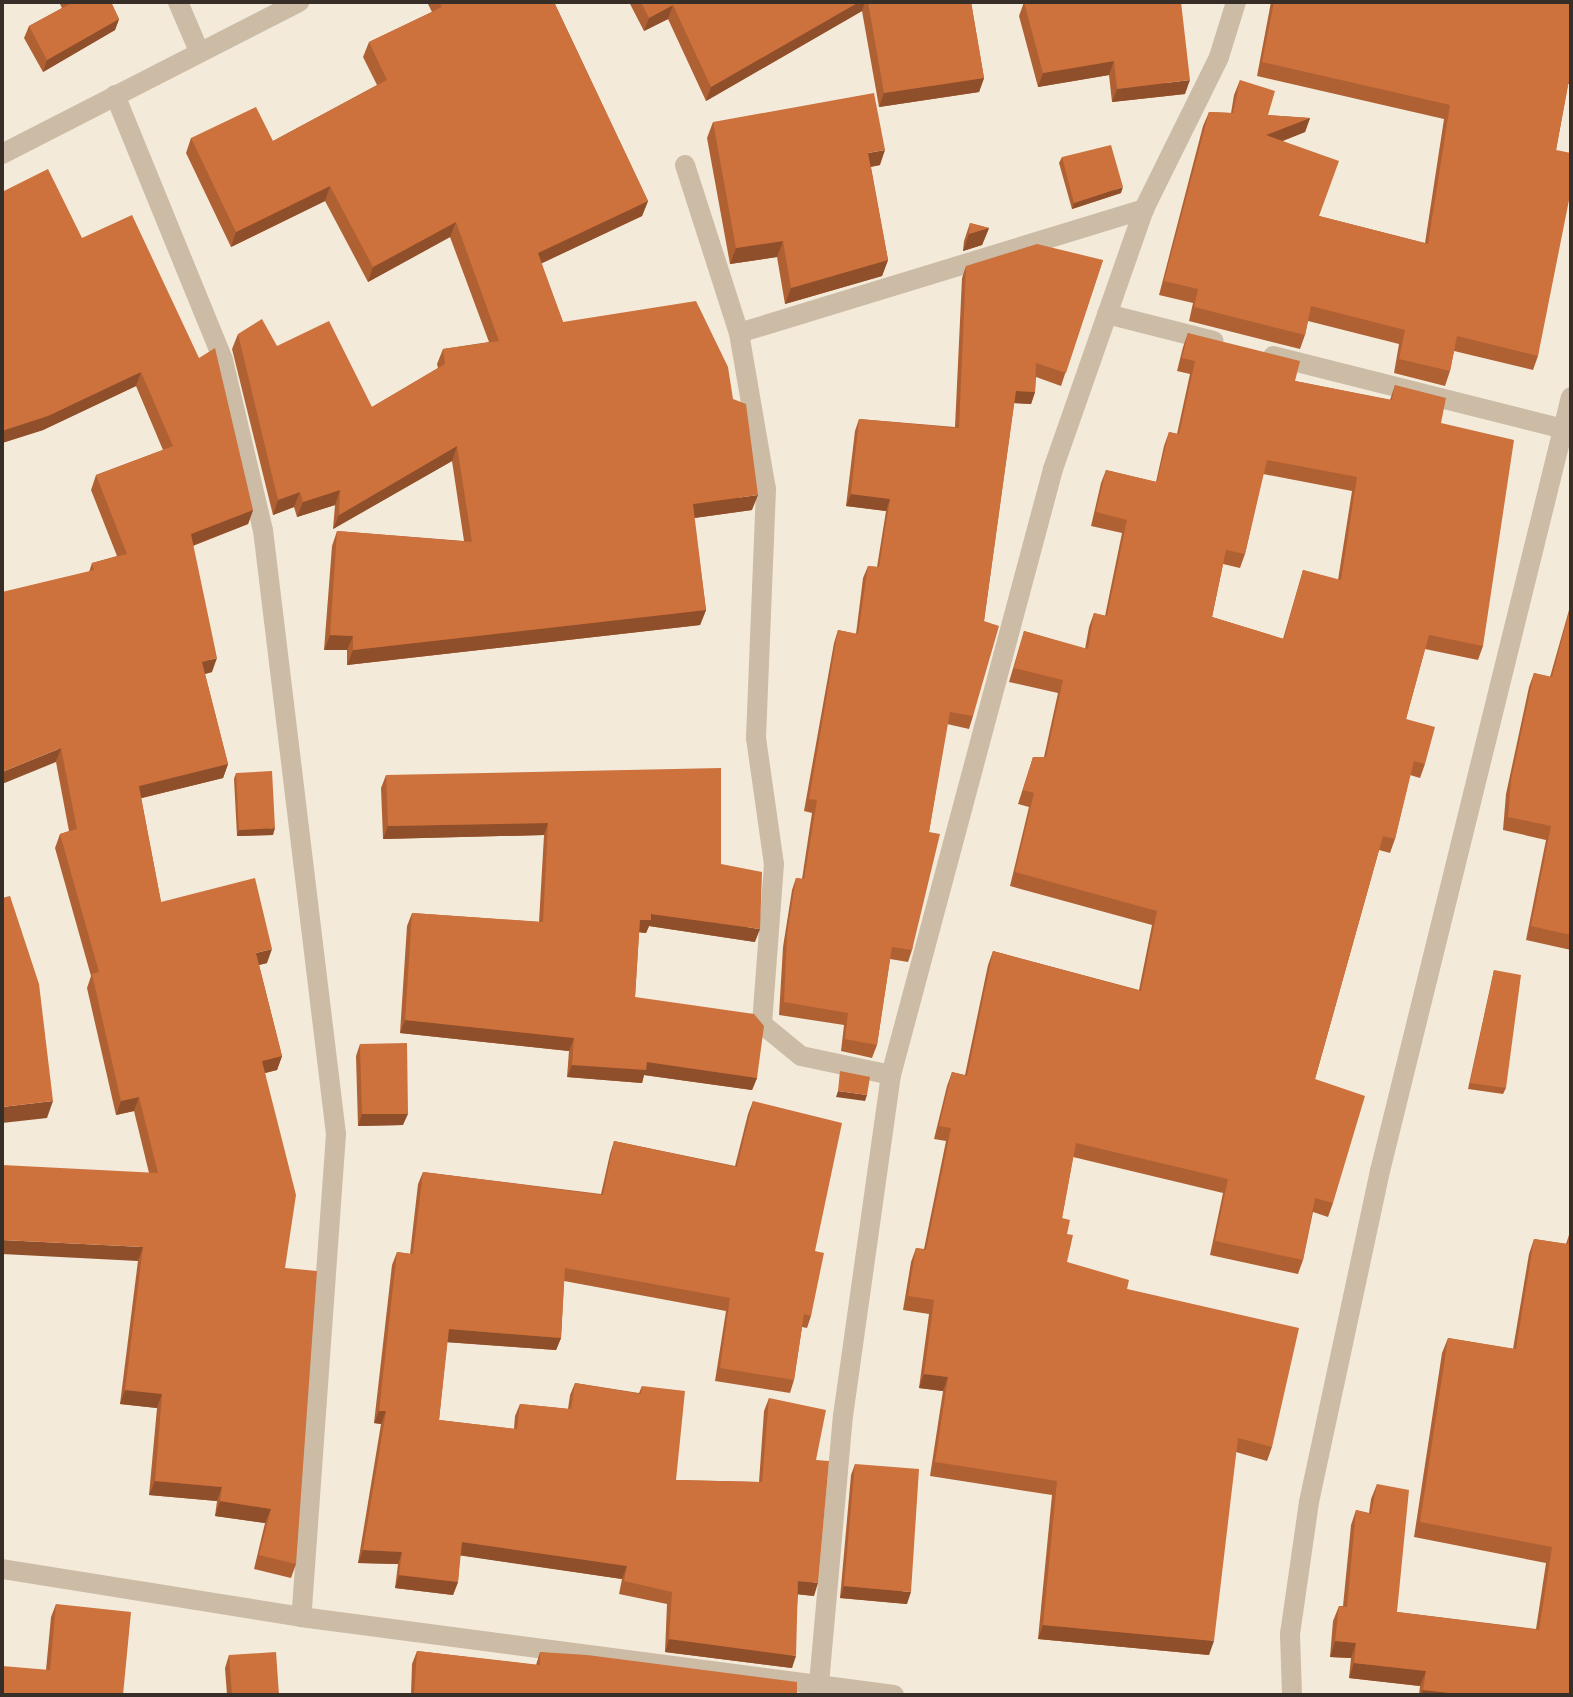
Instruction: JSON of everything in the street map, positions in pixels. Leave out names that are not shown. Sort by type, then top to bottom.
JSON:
[{"type":"street","points":[[178,2],[198,49]]},
{"type":"street","points":[[2,154],[198,49],[299,2]]},
{"type":"street","points":[[818,1688],[843,1416],[891,1075],[1053,469],[1144,209],[1219,57],[1236,2]]},
{"type":"street","points":[[115,95],[223,360],[263,530],[336,1134],[301,1617]]},
{"type":"street","points":[[685,165],[739,333],[766,489],[756,738],[774,864],[762,1024],[801,1056],[891,1075]]},
{"type":"street","points":[[739,333],[1144,209]]},
{"type":"street","points":[[1107,314],[1560,428]]},
{"type":"street","points":[[1292,1695],[1290,1634],[1309,1502],[1380,1171],[1560,428],[1571,397]]},
{"type":"street","points":[[2,1569],[301,1617],[818,1688],[894,1695]]},
{"type":"building","points":[[69,2],[111,2],[119,19],[47,60],[29,26]]},
{"type":"building","points":[[439,2],[554,2],[648,201],[538,253],[563,322],[696,301],[728,367],[733,399],[746,404],[758,495],[693,504],[706,610],[353,650],[353,636],[330,635],[337,531],[472,542],[457,446],[339,515],[340,490],[303,502],[300,492],[278,500],[238,334],[262,319],[277,346],[329,321],[372,407],[445,364],[443,349],[499,341],[456,222],[373,267],[330,186],[236,232],[191,138],[256,107],[273,141],[387,80],[369,42],[442,7]]},
{"type":"building","points":[[641,2],[859,2],[711,87],[673,5],[649,18]]},
{"type":"building","points":[[868,2],[971,2],[984,78],[884,93]]},
{"type":"building","points":[[1024,2],[1181,2],[1190,80],[1117,89],[1114,61],[1043,73]]},
{"type":"building","points":[[1274,2],[1571,2],[1571,70],[1556,150],[1571,153],[1571,190],[1538,356],[1457,336],[1450,371],[1399,359],[1405,330],[1311,306],[1305,335],[1194,307],[1198,289],[1164,281],[1209,112],[1233,113],[1240,80],[1275,91],[1268,115],[1310,118],[1266,135],[1339,161],[1319,216],[1428,244],[1450,105],[1262,62]]},
{"type":"building","points":[[874,93],[885,150],[868,153],[888,260],[791,288],[783,241],[736,248],[713,122]]},
{"type":"building","points":[[1111,145],[1123,187],[1074,203],[1062,157]]},
{"type":"building","points":[[48,169],[82,238],[132,215],[199,358],[215,348],[253,510],[191,534],[217,658],[202,662],[228,764],[139,786],[161,902],[255,878],[272,949],[256,953],[282,1056],[262,1061],[296,1195],[285,1268],[317,1271],[296,1564],[259,1555],[271,1509],[220,1501],[222,1487],[155,1481],[162,1394],[125,1390],[143,1247],[2,1240],[2,1165],[158,1173],[139,1097],[121,1101],[92,974],[99,972],[60,834],[77,829],[61,748],[2,772],[2,592],[94,570],[92,563],[127,554],[96,475],[173,446],[141,372],[48,416],[2,431],[2,192]]},
{"type":"building","points":[[970,223],[989,228],[969,234]]},
{"type":"building","points":[[1037,244],[1103,260],[1066,373],[1036,363],[1035,392],[1016,391],[984,621],[999,626],[973,716],[950,712],[929,832],[940,834],[912,950],[892,947],[877,1045],[845,1039],[848,1013],[784,1002],[787,934],[796,878],[804,879],[817,800],[809,799],[838,630],[858,634],[868,566],[879,567],[890,499],[851,494],[859,419],[959,428],[966,266]]},
{"type":"building","points":[[1188,333],[1300,361],[1295,381],[1392,400],[1395,385],[1446,398],[1441,423],[1514,440],[1483,646],[1429,635],[1406,719],[1435,727],[1425,764],[1414,761],[1395,839],[1383,836],[1315,1079],[1365,1096],[1333,1203],[1315,1198],[1303,1260],[1215,1241],[1228,1179],[1076,1143],[1062,1218],[1070,1220],[1067,1234],[1073,1235],[1067,1262],[1129,1280],[1127,1289],[1299,1328],[1272,1447],[1238,1438],[1214,1641],[1043,1625],[1057,1481],[935,1462],[948,1377],[924,1374],[934,1300],[908,1296],[916,1248],[926,1250],[951,1128],[939,1126],[952,1072],[967,1076],[993,951],[1141,991],[1157,911],[1015,872],[1034,793],[1023,790],[1033,757],[1046,757],[1063,680],[1014,668],[1024,631],[1088,649],[1094,613],[1107,616],[1127,520],[1096,512],[1106,470],[1157,482],[1169,432],[1179,434],[1195,361],[1182,358]],"holes":[[[1267,460],[1357,477],[1341,580],[1303,570],[1284,639],[1212,617],[1226,550],[1245,554]]]},
{"type":"building","points":[[1571,605],[1571,935],[1531,926],[1551,826],[1508,817],[1511,780],[1534,673],[1552,677]]},
{"type":"building","points":[[721,768],[721,864],[762,872],[760,929],[651,914],[651,920],[640,920],[635,997],[754,1014],[764,1026],[757,1078],[647,1062],[646,1070],[572,1065],[574,1038],[405,1020],[412,913],[543,922],[548,823],[388,826],[386,775]]},
{"type":"building","points":[[272,771],[275,828],[239,830],[236,773]]},
{"type":"building","points":[[10,896],[39,984],[53,1101],[2,1107],[2,898]]},
{"type":"building","points":[[1494,970],[1521,975],[1506,1088],[1470,1083]]},
{"type":"building","points":[[407,1043],[408,1114],[362,1114],[360,1044]]},
{"type":"building","points":[[840,1071],[870,1077],[867,1095],[838,1091]]},
{"type":"building","points":[[753,1101],[842,1123],[815,1251],[824,1253],[811,1316],[804,1314],[794,1380],[720,1368],[730,1298],[565,1268],[561,1338],[449,1329],[439,1420],[517,1429],[520,1404],[571,1409],[575,1383],[641,1394],[642,1386],[685,1391],[676,1480],[762,1482],[769,1398],[826,1410],[816,1460],[829,1461],[818,1583],[798,1581],[796,1656],[669,1639],[672,1592],[624,1581],[627,1566],[462,1542],[458,1582],[399,1575],[402,1552],[363,1550],[386,1411],[379,1411],[397,1252],[413,1254],[423,1172],[603,1195],[614,1141],[737,1167]]},
{"type":"building","points":[[1570,1232],[1571,1695],[1468,1695],[1423,1690],[1426,1671],[1354,1663],[1356,1643],[1335,1641],[1339,1606],[1347,1607],[1356,1510],[1371,1514],[1377,1484],[1409,1490],[1397,1612],[1539,1630],[1552,1547],[1420,1522],[1448,1338],[1516,1349],[1534,1239],[1568,1244]]},
{"type":"building","points":[[855,1464],[919,1469],[911,1592],[844,1586]]},
{"type":"building","points":[[56,1604],[131,1612],[123,1695],[2,1695],[2,1666],[50,1670]]},
{"type":"building","points":[[417,1651],[540,1665],[540,1652],[587,1655],[797,1682],[797,1695],[414,1695]]},
{"type":"building","points":[[276,1652],[279,1695],[232,1695],[229,1655]]}]
